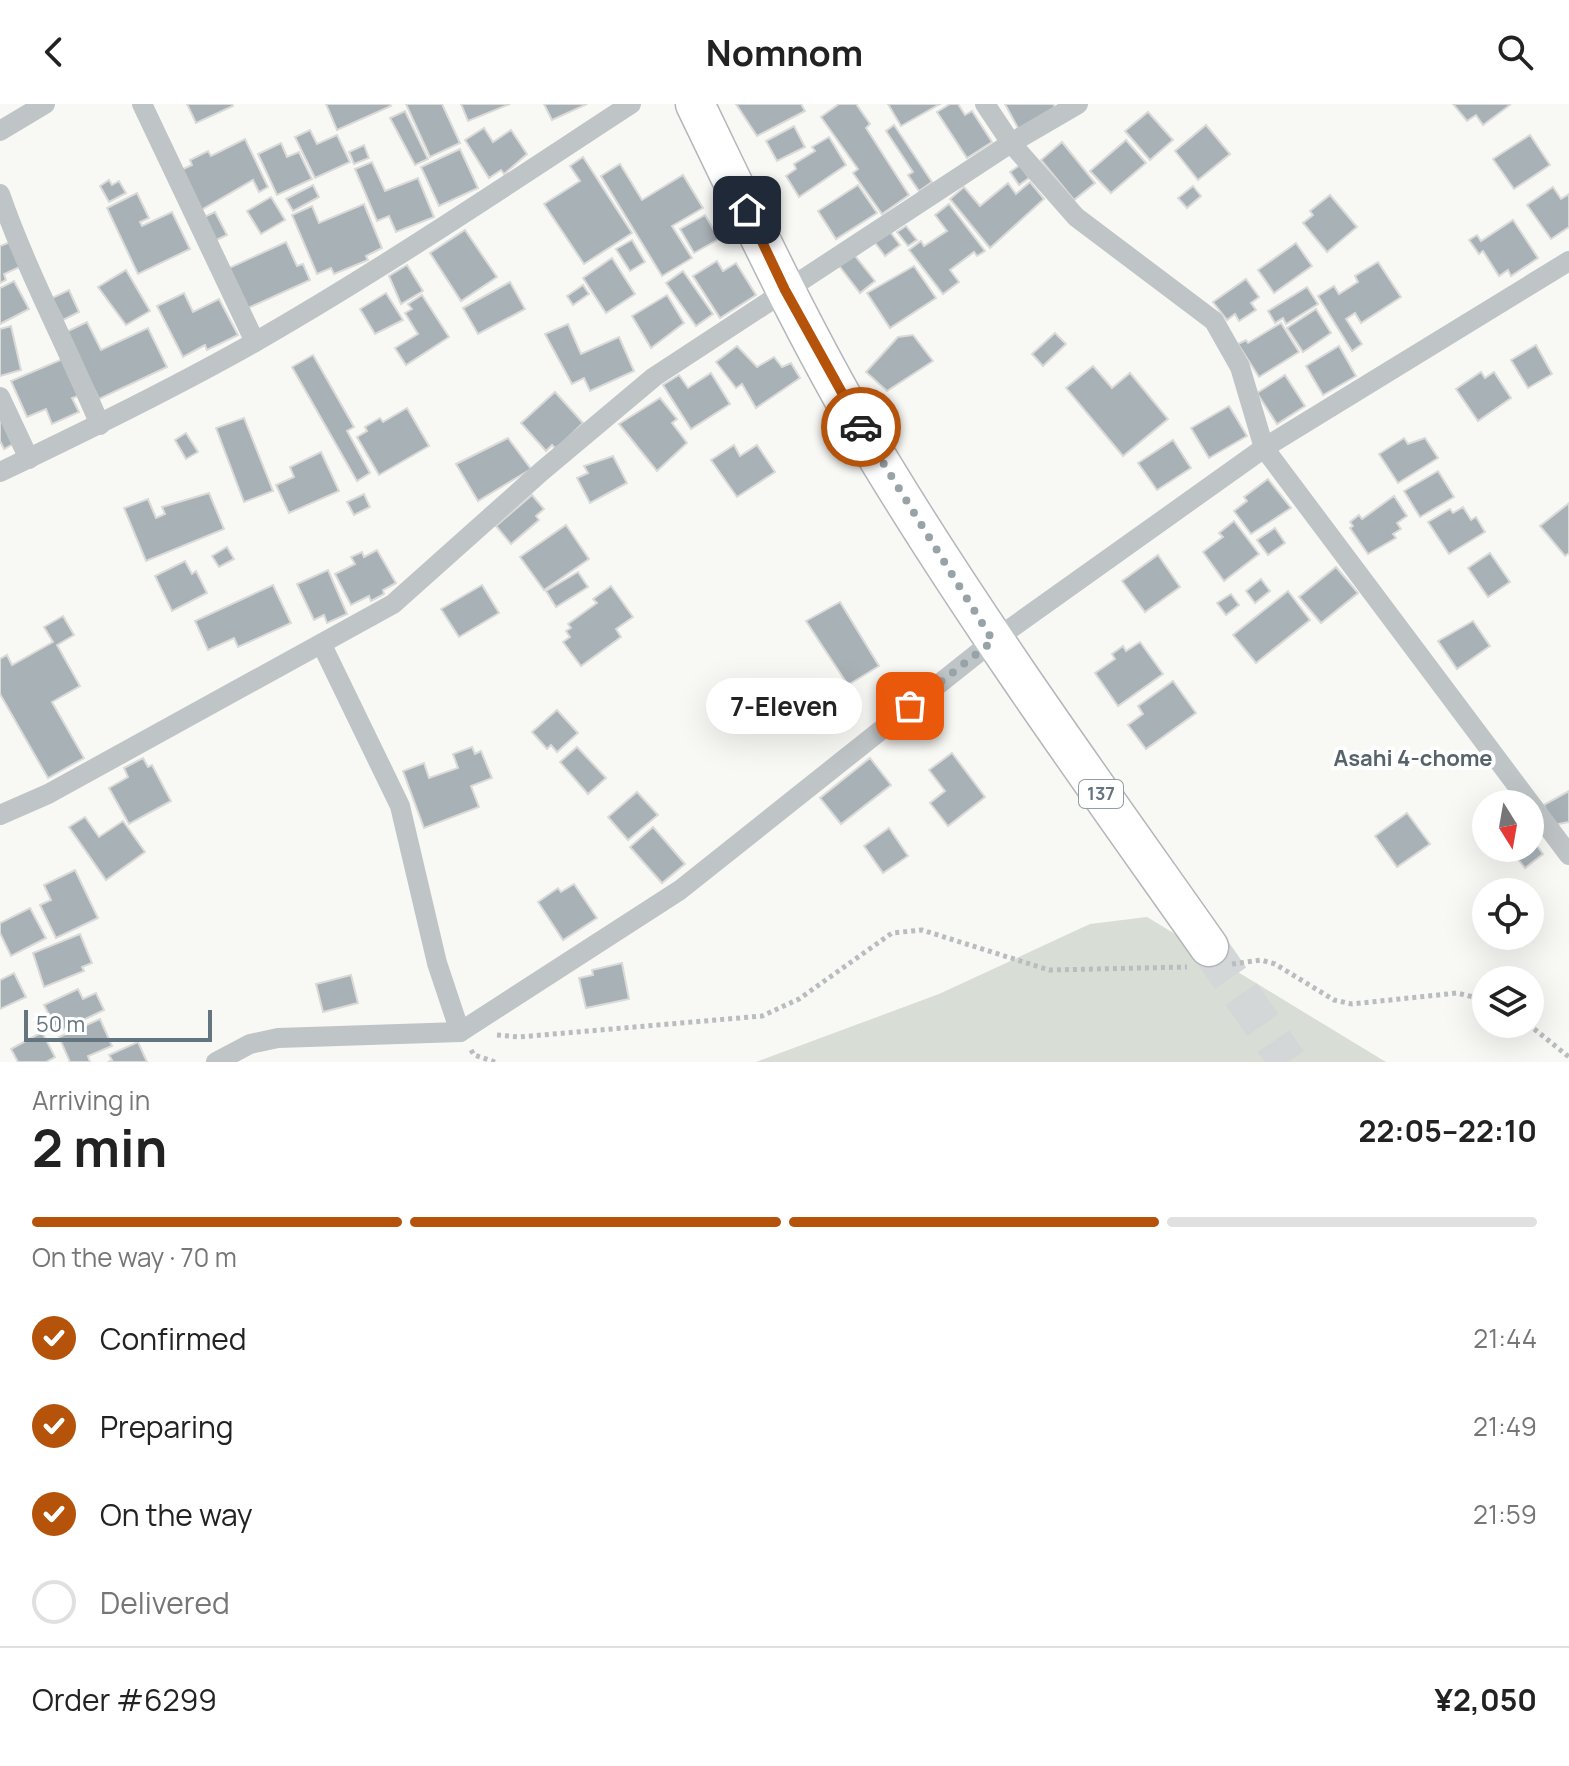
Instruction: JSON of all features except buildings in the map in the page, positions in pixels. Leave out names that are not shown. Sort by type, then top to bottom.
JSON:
[{"type":"highway","name":"137","points":[[695,104],[785,290],[880,462],[993,641],[1209,960]]},
{"type":"street","points":[[0,131],[45,104]]},
{"type":"street","points":[[142,104],[255,342]]},
{"type":"street","points":[[0,472],[100,425],[255,342],[379,268],[631,104]]},
{"type":"street","points":[[985,104],[1011,143],[1076,217],[1214,321],[1240,367],[1264,448],[1569,855]]},
{"type":"street","points":[[0,815],[48,794],[393,604],[542,471],[654,377],[1011,143],[1078,104]]},
{"type":"street","points":[[0,194],[18,246],[59,328],[100,425]]},
{"type":"street","points":[[216,1062],[250,1044],[278,1038],[460,1032],[680,890],[993,641],[1264,448],[1569,261]]},
{"type":"street","points":[[0,397],[29,459]]},
{"type":"street","points":[[322,645],[400,806],[437,963],[460,1032]]},
{"type":"path","points":[[460,1032],[519,1037],[762,1016],[799,999],[892,933],[922,930],[1049,970],[1209,960],[1261,960],[1275,964],[1334,1000],[1352,1004],[1457,993],[1472,997]]},
{"type":"path","points":[[1544,1037],[1569,1057]]},
{"type":"shaded area","points":[[1147,917],[1386,1062],[756,1062],[939,994],[1090,924]]},
{"type":"tunnel","points":[[1209,947],[1288,1062]]},
{"type":"way so far","points":[[861,427],[993,641],[910,706]]},
{"type":"place","name":"7-Eleven","points":[[910,706]]},
{"type":"district","name":"Asahi 4-chome","points":[[1413,758]]},
{"type":"route","points":[[747,210],[785,290],[861,427]]}]
